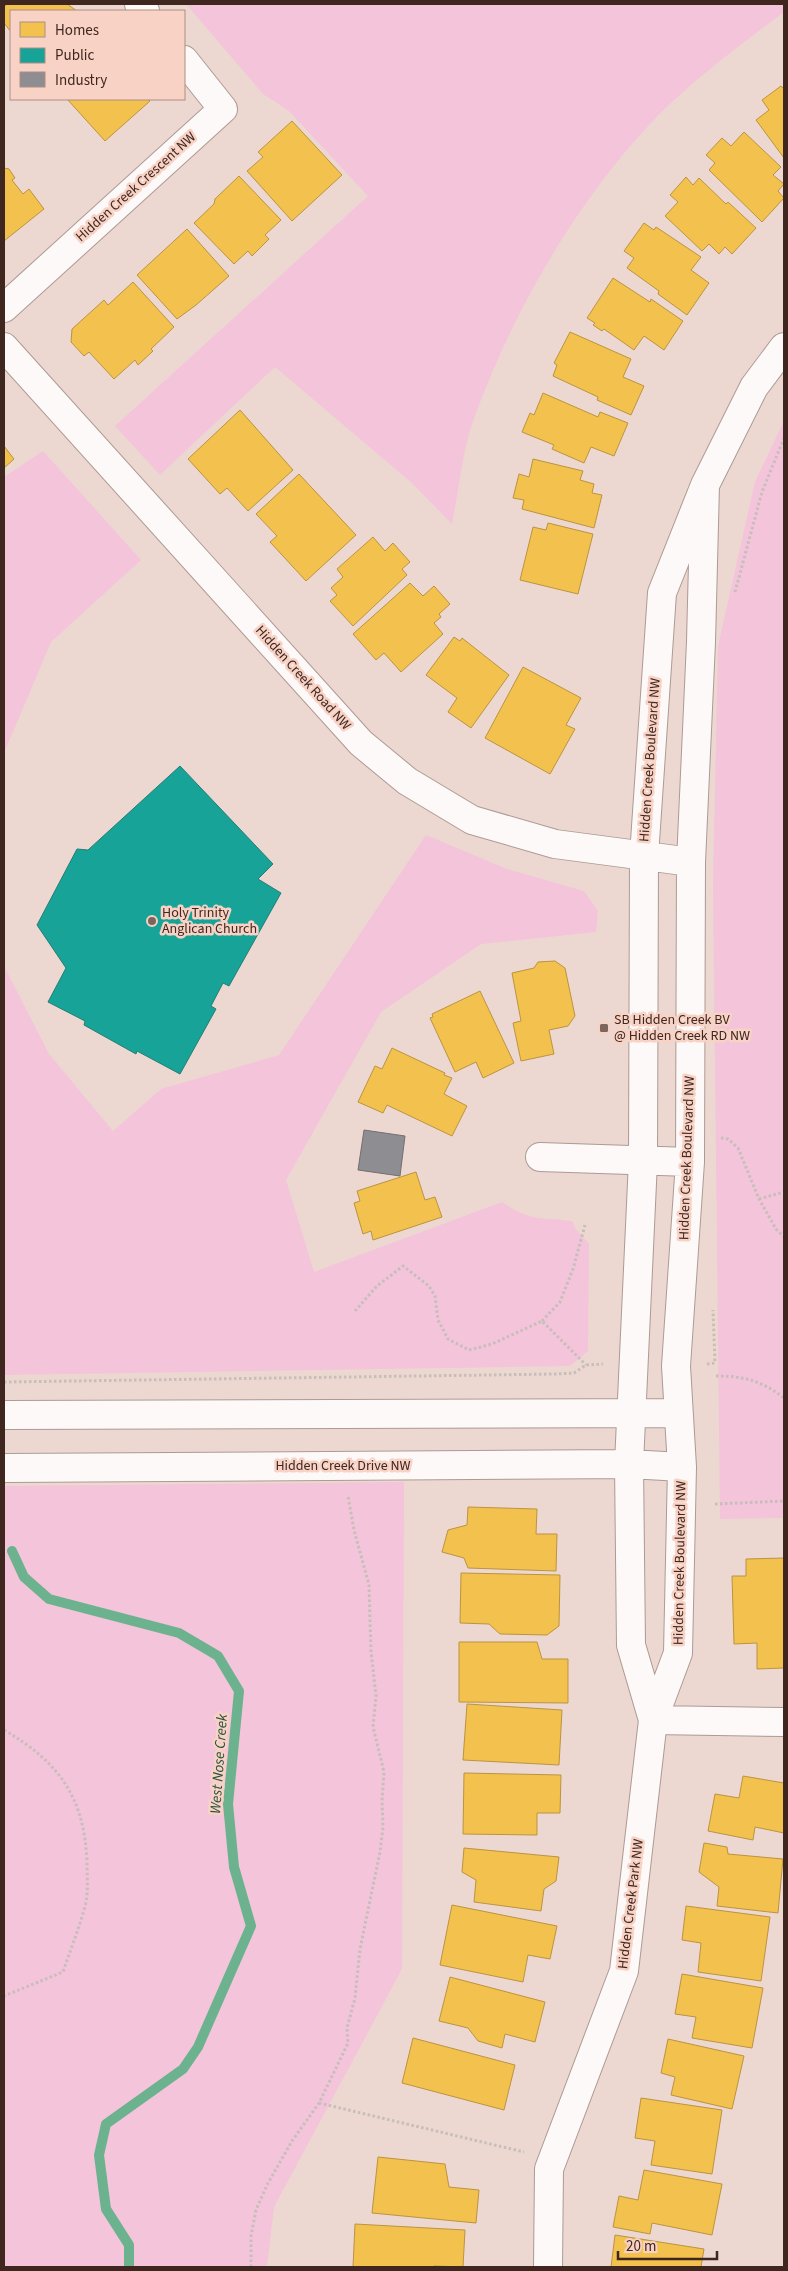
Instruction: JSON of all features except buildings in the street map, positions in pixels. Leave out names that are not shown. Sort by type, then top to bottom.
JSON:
[{"type":"street","name":"Hidden Creek Crescent NW","points":[[4,308],[223,109],[185,61]]},
{"type":"street","name":"Hidden Creek Road NW","points":[[4,347],[361,743],[406,781],[472,820],[555,844],[691,862]]},
{"type":"street","name":"Hidden Creek Boulevard NW","points":[[653,1720],[631,1644],[629,1464],[642,1161],[644,856],[662,592],[705,484],[754,386],[784,347]]},
{"type":"street","name":"Hidden Creek Boulevard NW","points":[[653,1720],[678,1653],[682,1467],[676,1366],[690,1162],[691,862],[701,642],[705,484]]},
{"type":"street","points":[[540,1157],[690,1162]]},
{"type":"street","points":[[4,1415],[678,1413]]},
{"type":"street","name":"Hidden Creek Drive NW","points":[[4,1468],[629,1464],[682,1467]]},
{"type":"street","points":[[653,1720],[784,1722]]},
{"type":"street","name":"Hidden Creek Park NW","points":[[548,2267],[549,2170],[624,1971],[653,1720]]},
{"type":"path","points":[[734,597],[737,578],[762,492],[784,438]]},
{"type":"path","points":[[716,1137],[728,1139],[738,1148],[759,1198],[776,1230],[784,1238]]},
{"type":"path","points":[[759,1198],[784,1192]]},
{"type":"path","points":[[355,1311],[377,1286],[403,1266],[429,1286],[435,1296],[438,1320],[448,1339],[469,1350],[492,1344],[542,1322],[560,1302],[573,1269],[585,1225]]},
{"type":"path","points":[[713,1303],[715,1363]]},
{"type":"path","points":[[542,1322],[586,1365]]},
{"type":"path","points":[[4,1382],[555,1374],[574,1373],[586,1365],[610,1363]]},
{"type":"path","points":[[716,1376],[738,1376],[769,1386],[784,1398]]},
{"type":"path","points":[[251,2267],[251,2236],[256,2210],[266,2185],[292,2141],[319,2103],[348,2042],[349,2018],[355,1998],[360,1949],[379,1860],[383,1827],[384,1772],[374,1727],[376,1696],[371,1651],[369,1585],[354,1530],[348,1496]]},
{"type":"path","points":[[715,1504],[784,1501]]},
{"type":"path","points":[[4,1730],[22,1741],[47,1762],[64,1780],[75,1799],[86,1841],[88,1886],[84,1910],[63,1972],[4,1996]]},
{"type":"path","points":[[319,2103],[527,2153]]},
{"type":"shaded area","points":[[186,4],[784,4],[784,12],[713,66],[648,126],[593,194],[568,230],[544,268],[523,307],[486,387],[468,438],[452,524],[412,483],[275,367],[160,475],[115,426],[368,196],[289,111],[263,94]]},
{"type":"shaded area","points":[[784,421],[784,1518],[720,1519],[713,885],[718,646],[755,482]]},
{"type":"shaded area","points":[[43,451],[141,560],[51,642],[4,753],[4,477]]},
{"type":"shaded area","points":[[426,835],[507,869],[584,891],[598,911],[596,932],[481,944],[381,1012],[286,1180],[314,1272],[502,1202],[528,1216],[572,1221],[575,1228],[589,1244],[588,1351],[570,1366],[4,1375],[4,966],[49,1054],[113,1131],[161,1089],[279,1055]]},
{"type":"shaded area","points":[[404,1482],[402,1969],[274,2207],[267,2267],[4,2267],[4,1486]]},
{"type":"waterway","name":"West Nose Creek","points":[[12,1551],[24,1577],[49,1599],[179,1633],[218,1656],[239,1691],[228,1804],[234,1867],[251,1926],[198,2047],[183,2069],[106,2124],[99,2155],[106,2209],[129,2245],[129,2267]]},
{"type":"place","name":"Holy Trinity Anglican Church","points":[[152,921]]},
{"type":"place","name":"SB Hidden Creek BV @ Hidden Creek RD NW","points":[[604,1028]]}]
